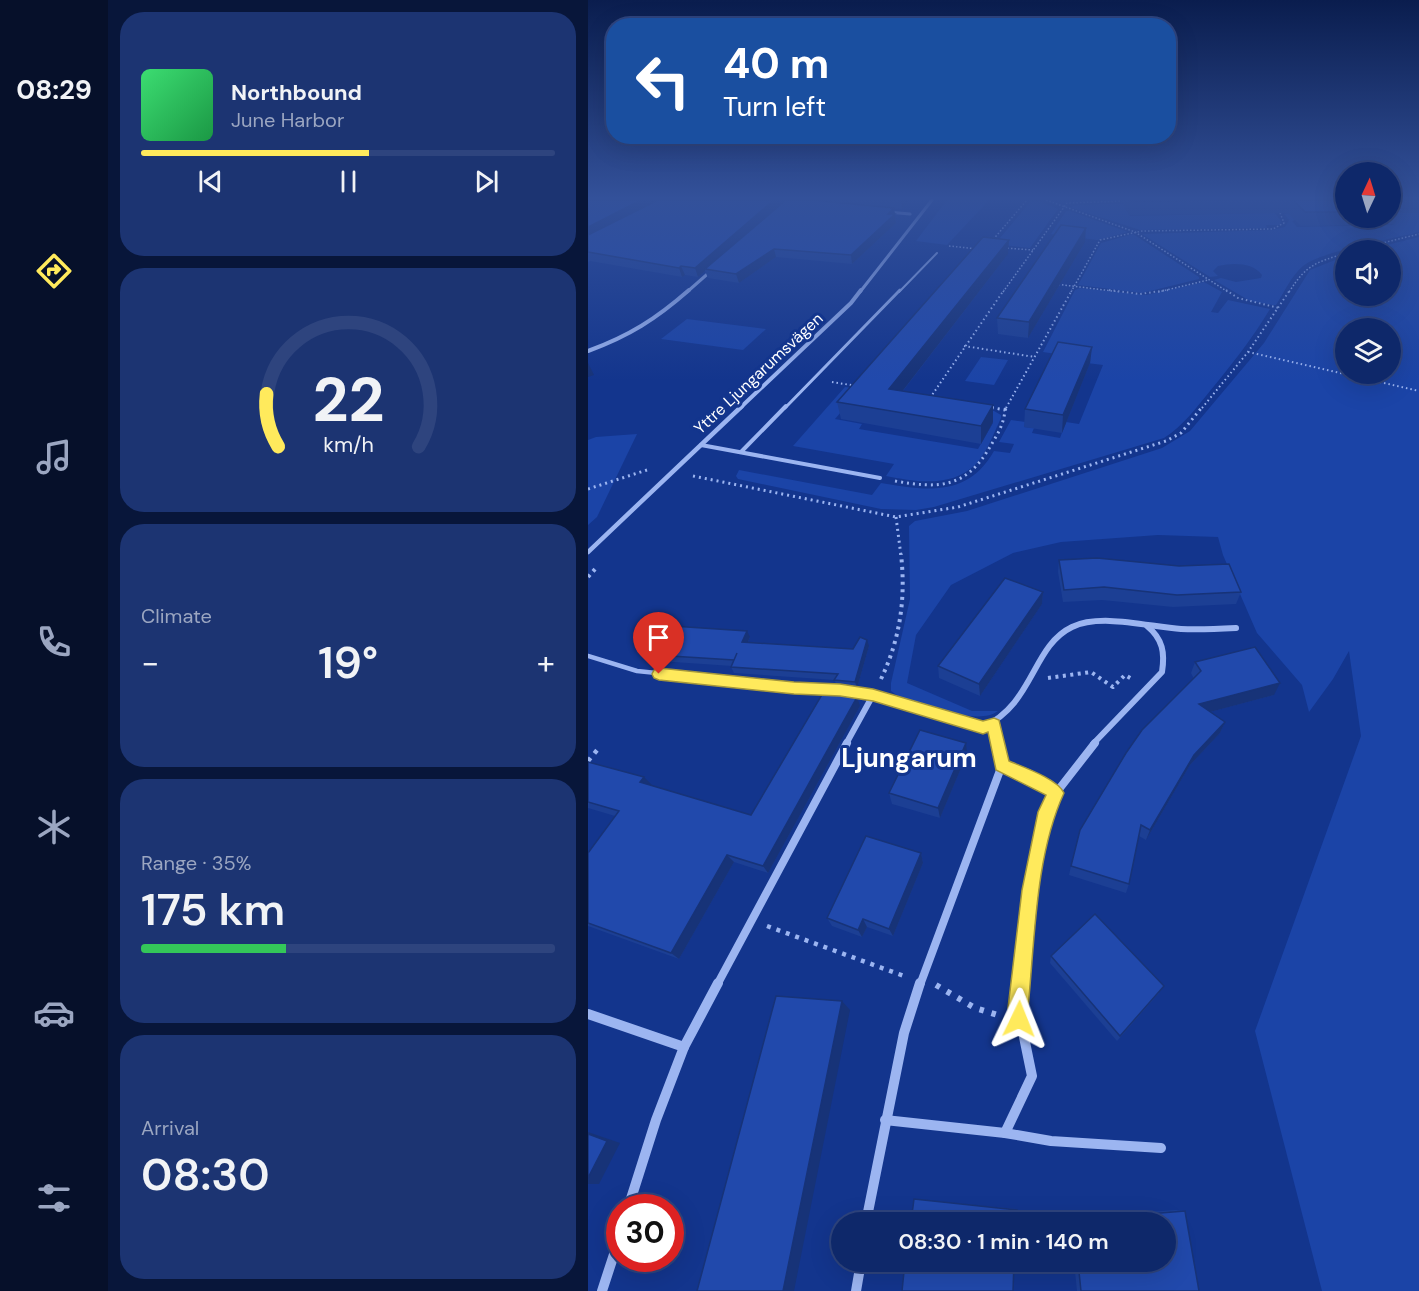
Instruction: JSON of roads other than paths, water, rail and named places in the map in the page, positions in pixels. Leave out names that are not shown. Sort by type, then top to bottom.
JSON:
[{"type":"street","name":"Yttre Ljungarumsvägen","points":[[588,552],[851,303],[885,260]]},
{"type":"street","points":[[588,351],[620,339],[658,317],[720,263]]},
{"type":"street","points":[[840,690],[873,695],[983,727],[994,724],[1011,711],[1055,639],[1072,626],[1088,623],[1183,629],[1236,628]]},
{"type":"street","points":[[1005,1133],[1032,1076],[1018,1008],[1031,890],[1046,812],[1056,793],[1096,741],[1162,672],[1165,659],[1159,636],[1147,626]]},
{"type":"street","points":[[823,690],[832,690]]},
{"type":"street","points":[[632,1194],[656,1120],[684,1047],[873,695]]},
{"type":"street","points":[[868,1212],[904,1033],[1002,765],[994,724]]},
{"type":"street","points":[[1002,765],[1031,778],[1056,793]]},
{"type":"street","points":[[588,1014],[684,1047]]},
{"type":"street","points":[[885,1119],[1005,1133],[1051,1141],[1161,1148]]},
{"type":"street","points":[[602,1291],[608,1272]]},
{"type":"street","points":[[856,1291],[859,1272]]},
{"type":"lane","points":[[741,452],[930,260]]},
{"type":"lane","points":[[701,445],[880,478]]},
{"type":"lane","points":[[588,656],[637,671],[823,690]]},
{"type":"district","name":"Ljungarum","points":[[909,758]]}]
